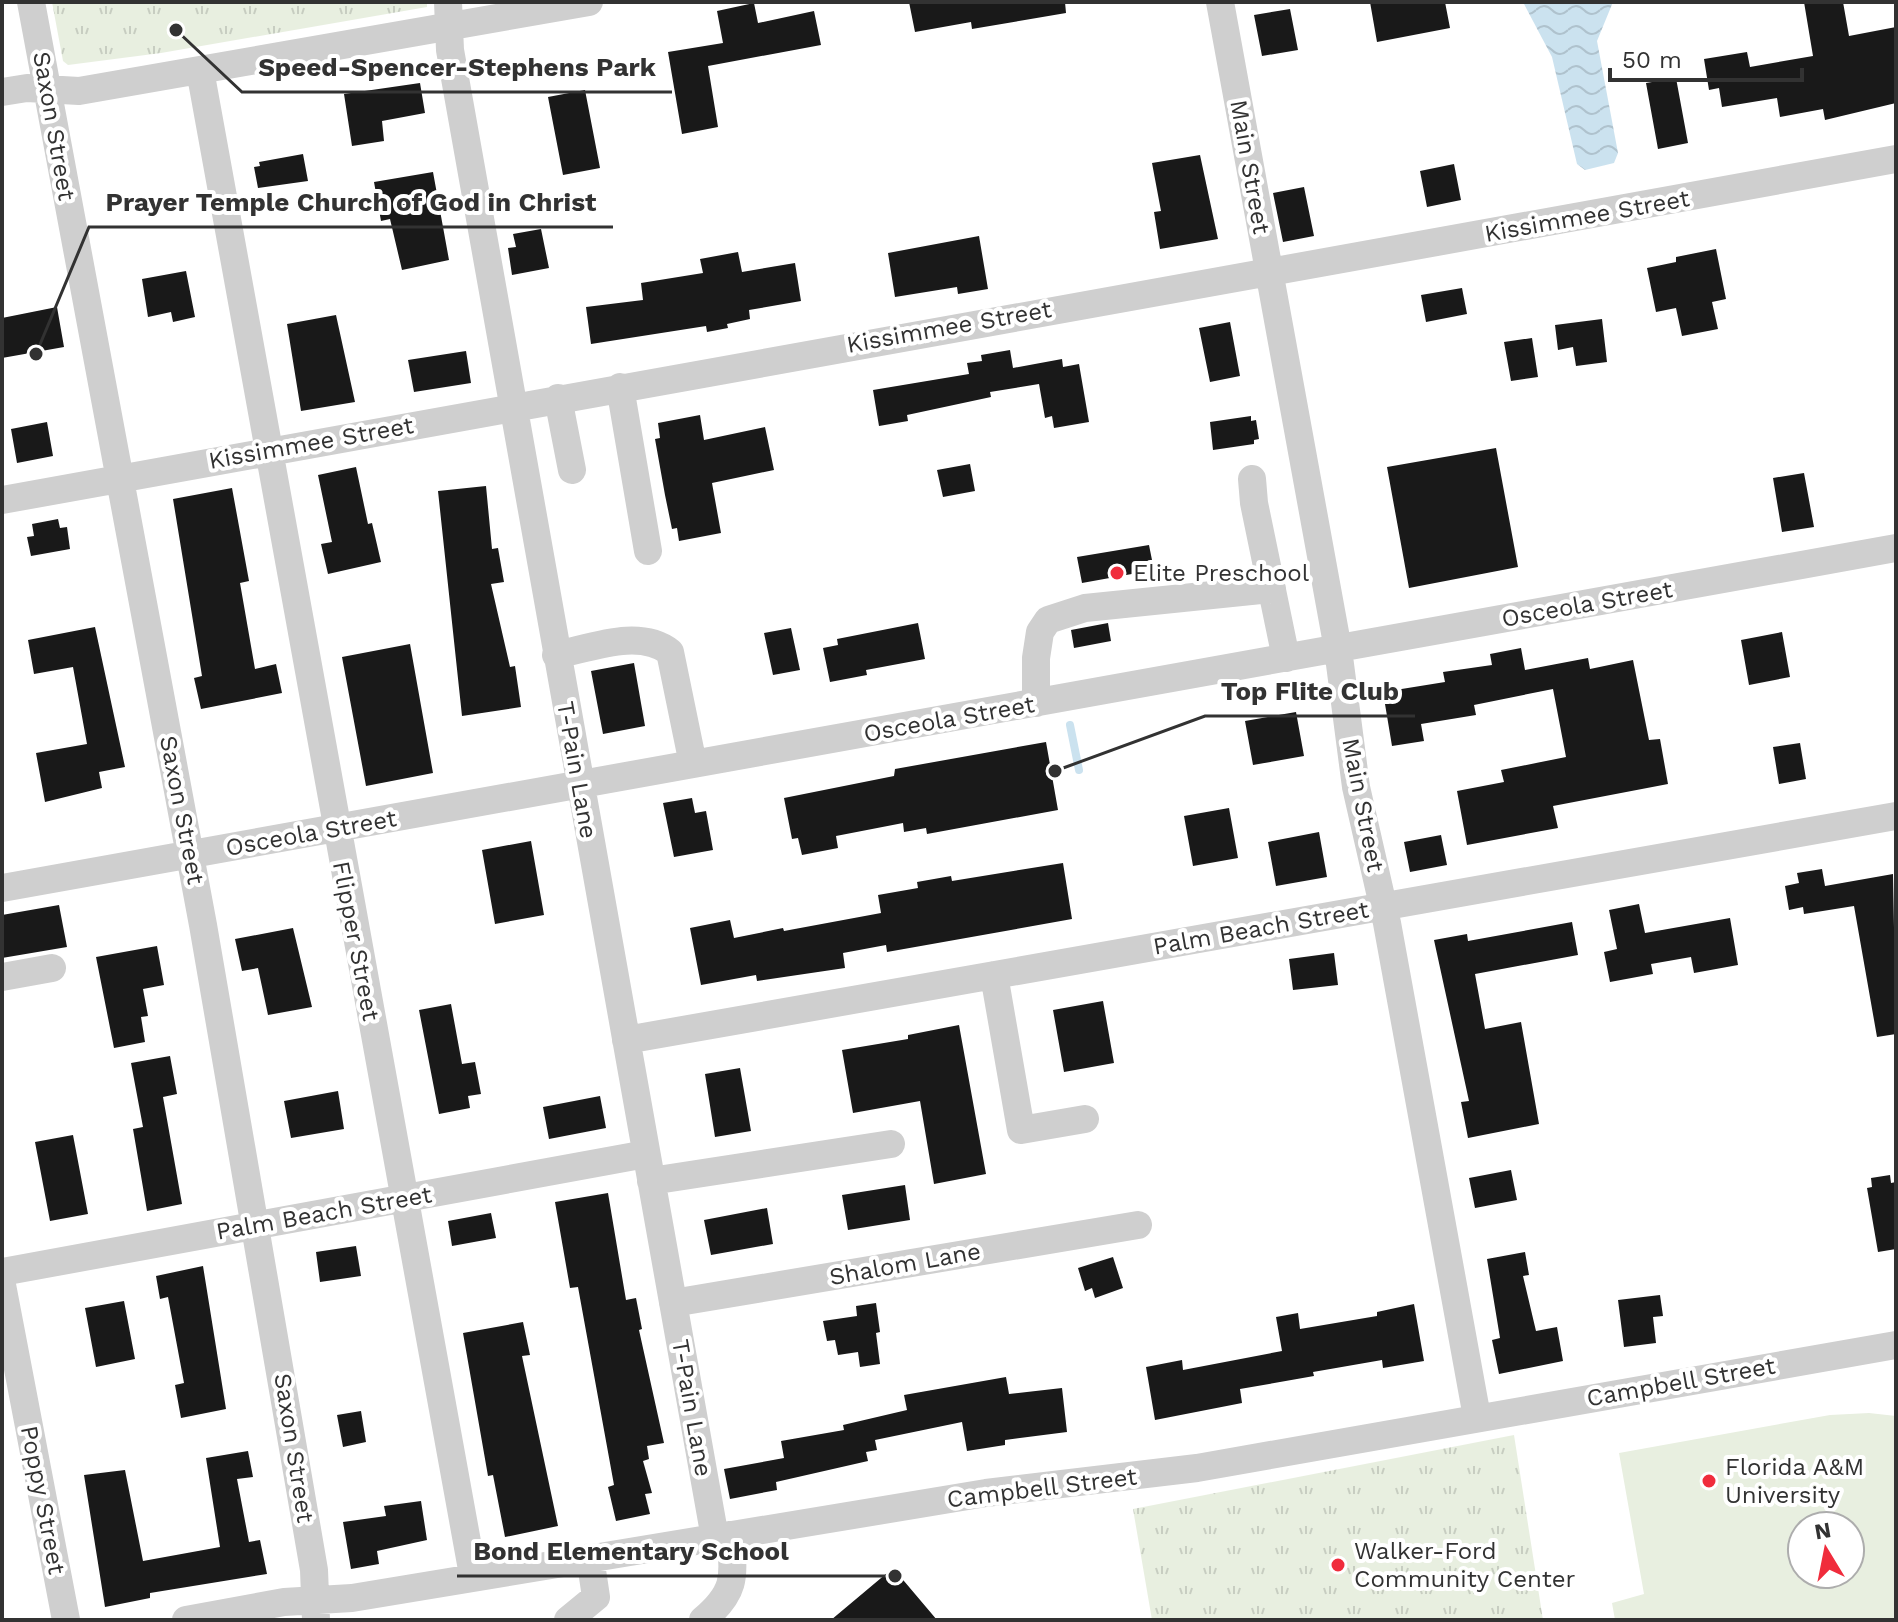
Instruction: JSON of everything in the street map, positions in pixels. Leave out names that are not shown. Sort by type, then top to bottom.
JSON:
[{"type":"street","name":"Saxon Street","points":[[31,2],[256,1225],[314,1570],[316,1610]]},
{"type":"street","points":[[2,92],[47,89],[79,91],[200,70],[448,15],[589,2]]},
{"type":"street","name":"Main Street","points":[[1220,2],[1338,649],[1356,787],[1384,906],[1477,1417]]},
{"type":"street","name":"T-Pain Lane","points":[[448,15],[450,50],[511,407],[648,1168],[732,1586],[719,1606],[703,1620]]},
{"type":"street","name":"Flipper Street","points":[[200,70],[271,450],[335,828],[473,1575]]},
{"type":"street","name":"Kissimmee Street","points":[[2,500],[1269,269],[1497,232],[1896,159]]},
{"type":"street","points":[[620,387],[648,551]]},
{"type":"street","points":[[558,398],[572,470]]},
{"type":"street","points":[[1252,479],[1286,658]]},
{"type":"street","name":"Osceola Street","points":[[2,888],[1896,548]]},
{"type":"street","points":[[1036,703],[1036,658],[1040,632],[1048,620],[1085,608],[1272,589]]},
{"type":"street","points":[[556,655],[638,640],[658,643],[670,652],[693,764]]},
{"type":"street","name":"Palm Beach Street","points":[[626,1040],[1896,816]]},
{"type":"street","points":[[2,977],[52,968]]},
{"type":"street","points":[[994,975],[1021,1130],[1085,1119]]},
{"type":"street","name":"Palm Beach Street","points":[[2,1272],[405,1198],[648,1168],[891,1144]]},
{"type":"street","name":"Shalom Lane","points":[[673,1303],[1138,1225]]},
{"type":"street","name":"Poppy Street","points":[[2,1285],[66,1620]]},
{"type":"street","name":"Campbell Street","points":[[186,1620],[316,1610],[352,1598],[473,1575],[1000,1491],[1197,1468],[1896,1345]]},
{"type":"street","points":[[568,1620],[596,1597],[590,1557]]},
{"type":"green space","points":[[52,2],[427,2],[427,7],[161,53],[68,65],[63,61]]},
{"type":"green space","points":[[1869,1413],[1896,1416],[1896,1620],[1615,1620],[1612,1603],[1644,1594],[1619,1453],[1830,1415]]},
{"type":"green space","name":"Walker-Ford Community Center","points":[[1514,1435],[1543,1620],[1152,1620],[1133,1509]]},
{"type":"water","points":[[1523,2],[1613,2],[1597,41],[1618,153],[1614,163],[1585,170],[1577,164],[1552,57]]},
{"type":"building","points":[[909,2],[1065,2],[1066,13],[972,29],[971,22],[915,32]]},
{"type":"building","points":[[1370,2],[1445,2],[1450,28],[1377,42]]},
{"type":"building","points":[[1804,2],[1843,2],[1849,36],[1896,27],[1896,103],[1825,120],[1823,109],[1780,117],[1777,98],[1722,107],[1719,88],[1709,90],[1704,59],[1747,52],[1750,67],[1813,56]]},
{"type":"building","points":[[754,3],[758,23],[814,11],[821,45],[708,66],[718,127],[682,134],[668,52],[723,43],[717,11]]},
{"type":"building","points":[[1290,9],[1298,50],[1262,56],[1254,15]]},
{"type":"building","points":[[1676,78],[1688,143],[1658,149],[1646,83]]},
{"type":"building","points":[[420,83],[425,113],[382,121],[384,141],[352,146],[344,94]]},
{"type":"building","points":[[585,90],[600,168],[563,175],[548,97]]},
{"type":"building","points":[[303,154],[308,181],[258,188],[254,167],[260,166],[259,162]]},
{"type":"building","points":[[1200,155],[1218,239],[1160,249],[1154,212],[1161,211],[1152,163]]},
{"type":"building","points":[[1454,164],[1461,200],[1427,207],[1420,171]]},
{"type":"building","points":[[433,172],[449,260],[402,270],[390,219],[381,221],[374,182]]},
{"type":"building","points":[[1304,187],[1314,236],[1283,242],[1273,193]]},
{"type":"building","points":[[541,229],[549,268],[512,275],[508,248],[516,247],[513,234]]},
{"type":"building","points":[[979,236],[988,289],[958,294],[957,287],[895,297],[888,253]]},
{"type":"building","points":[[1716,249],[1726,299],[1712,302],[1718,329],[1682,336],[1676,308],[1656,312],[1647,268],[1676,262],[1676,257]]},
{"type":"building","points":[[738,252],[742,272],[795,263],[801,301],[749,310],[750,319],[727,324],[728,328],[707,332],[706,326],[591,344],[586,307],[643,300],[641,283],[703,273],[700,259]]},
{"type":"building","points":[[186,271],[195,317],[173,322],[171,312],[148,317],[142,279]]},
{"type":"building","points":[[1462,288],[1467,314],[1426,322],[1421,295]]},
{"type":"building","points":[[57,307],[64,347],[2,358],[2,318]]},
{"type":"building","points":[[336,315],[355,402],[301,411],[287,324]]},
{"type":"building","points":[[1602,319],[1607,362],[1576,366],[1573,347],[1558,350],[1555,325]]},
{"type":"building","points":[[1230,322],[1240,376],[1210,382],[1199,328]]},
{"type":"building","points":[[1532,338],[1538,377],[1511,381],[1504,342]]},
{"type":"building","points":[[1010,350],[1013,368],[1062,359],[1063,367],[1079,364],[1089,422],[1054,428],[1052,416],[1045,418],[1039,384],[990,392],[991,397],[907,415],[908,421],[879,426],[873,390],[969,374],[967,363],[982,361],[981,355]]},
{"type":"building","points":[[466,351],[471,383],[414,392],[408,360]]},
{"type":"building","points":[[700,415],[704,440],[765,427],[774,470],[712,483],[721,533],[679,541],[677,528],[672,529],[655,439],[660,438],[658,423]]},
{"type":"building","points":[[1251,416],[1251,421],[1256,420],[1259,439],[1254,440],[1254,444],[1213,450],[1210,422]]},
{"type":"building","points":[[47,422],[53,456],[17,463],[11,429]]},
{"type":"building","points":[[1496,448],[1518,567],[1409,588],[1387,467]]},
{"type":"building","points":[[970,464],[975,491],[943,497],[937,470]]},
{"type":"building","points":[[356,467],[368,524],[372,523],[381,562],[328,574],[321,544],[332,542],[318,475]]},
{"type":"building","points":[[1804,473],[1814,527],[1782,532],[1773,478]]},
{"type":"building","points":[[486,486],[492,549],[498,548],[504,582],[491,584],[510,667],[515,666],[521,707],[462,716],[438,491]]},
{"type":"building","points":[[232,488],[249,581],[240,583],[255,669],[276,664],[282,693],[201,709],[194,678],[202,676],[173,499]]},
{"type":"building","points":[[58,519],[60,528],[67,527],[70,549],[31,556],[27,537],[34,536],[32,524]]},
{"type":"building","points":[[1149,545],[1154,570],[1082,583],[1077,557]]},
{"type":"building","points":[[918,623],[925,659],[866,670],[867,675],[830,682],[823,648],[838,645],[837,639]]},
{"type":"building","points":[[1108,623],[1111,641],[1074,648],[1071,630]]},
{"type":"building","points":[[95,627],[125,767],[99,772],[102,788],[45,802],[36,753],[87,744],[73,667],[34,674],[28,640]]},
{"type":"building","points":[[791,628],[800,670],[773,675],[764,633]]},
{"type":"building","points":[[1782,632],[1790,677],[1749,685],[1741,640]]},
{"type":"building","points":[[410,644],[433,773],[366,786],[342,657]]},
{"type":"building","points":[[1521,648],[1525,670],[1588,658],[1590,669],[1633,660],[1649,740],[1660,739],[1668,784],[1553,806],[1558,828],[1467,845],[1457,791],[1504,782],[1501,770],[1566,757],[1553,689],[1474,705],[1476,715],[1421,724],[1424,741],[1392,746],[1383,692],[1445,682],[1443,672],[1492,665],[1490,654]]},
{"type":"building","points":[[634,663],[645,726],[603,734],[591,671]]},
{"type":"building","points":[[1296,712],[1304,756],[1253,765],[1245,721]]},
{"type":"building","points":[[1046,742],[1058,810],[927,834],[926,828],[904,832],[903,823],[836,836],[838,848],[802,855],[798,838],[792,839],[784,798],[894,776],[895,769]]},
{"type":"building","points":[[1800,743],[1806,779],[1779,784],[1773,747]]},
{"type":"building","points":[[692,798],[695,813],[706,811],[713,850],[674,857],[663,803]]},
{"type":"building","points":[[1229,808],[1238,858],[1193,866],[1184,816]]},
{"type":"building","points":[[1319,832],[1327,877],[1276,886],[1268,842]]},
{"type":"building","points":[[1441,835],[1447,865],[1410,872],[1404,842]]},
{"type":"building","points":[[531,841],[544,915],[495,924],[482,850]]},
{"type":"building","points":[[1063,863],[1072,919],[887,952],[886,945],[843,953],[845,968],[757,981],[756,975],[701,985],[690,928],[730,920],[734,938],[783,928],[784,931],[881,913],[878,895],[918,888],[917,882],[951,876],[952,881]]},
{"type":"building","points":[[1822,869],[1825,886],[1893,874],[1896,1034],[1877,1037],[1854,906],[1804,914],[1803,907],[1789,910],[1785,886],[1799,883],[1797,873]]},
{"type":"building","points":[[1639,904],[1645,933],[1730,918],[1738,965],[1694,973],[1691,957],[1651,964],[1653,974],[1610,982],[1604,952],[1617,949],[1609,910]]},
{"type":"building","points":[[59,905],[67,947],[2,958],[2,915]]},
{"type":"building","points":[[1572,922],[1578,955],[1475,974],[1485,1029],[1521,1022],[1539,1124],[1468,1138],[1461,1102],[1469,1101],[1434,940],[1467,934],[1468,941]]},
{"type":"building","points":[[293,928],[312,1007],[268,1015],[258,968],[242,971],[235,939]]},
{"type":"building","points":[[157,946],[164,985],[143,989],[148,1016],[141,1017],[145,1042],[114,1048],[96,957]]},
{"type":"building","points":[[1334,953],[1338,985],[1293,990],[1289,959]]},
{"type":"building","points":[[1103,1001],[1114,1063],[1064,1072],[1053,1010]]},
{"type":"building","points":[[451,1004],[462,1064],[475,1062],[481,1094],[468,1096],[470,1108],[439,1114],[419,1010]]},
{"type":"building","points":[[959,1025],[986,1174],[934,1184],[920,1101],[853,1113],[842,1050],[908,1039],[908,1035]]},
{"type":"building","points":[[170,1056],[177,1094],[163,1097],[182,1204],[147,1211],[133,1129],[143,1127],[131,1063]]},
{"type":"building","points":[[740,1068],[751,1131],[715,1137],[705,1074]]},
{"type":"building","points":[[338,1091],[344,1129],[291,1138],[284,1101]]},
{"type":"building","points":[[600,1096],[606,1128],[549,1139],[543,1107]]},
{"type":"building","points":[[73,1135],[88,1214],[50,1221],[35,1142]]},
{"type":"building","points":[[1511,1170],[1517,1200],[1475,1208],[1469,1178]]},
{"type":"building","points":[[1890,1175],[1891,1183],[1896,1182],[1896,1249],[1878,1252],[1867,1188],[1872,1187],[1871,1178]]},
{"type":"building","points":[[905,1185],[910,1220],[848,1230],[842,1195]]},
{"type":"building","points":[[608,1193],[626,1300],[636,1298],[642,1329],[639,1330],[664,1443],[647,1446],[649,1459],[643,1461],[652,1493],[645,1494],[650,1514],[616,1521],[608,1487],[614,1485],[578,1287],[570,1288],[555,1202]]},
{"type":"building","points":[[767,1208],[773,1244],[711,1255],[704,1220]]},
{"type":"building","points":[[491,1213],[496,1238],[452,1246],[448,1221]]},
{"type":"building","points":[[356,1246],[361,1276],[320,1282],[316,1252]]},
{"type":"building","points":[[1525,1252],[1529,1275],[1523,1276],[1536,1331],[1557,1327],[1563,1361],[1499,1374],[1492,1340],[1500,1338],[1487,1259]]},
{"type":"building","points":[[1113,1257],[1123,1288],[1095,1298],[1092,1288],[1085,1291],[1078,1268]]},
{"type":"building","points":[[203,1266],[226,1409],[181,1418],[175,1385],[184,1383],[168,1297],[160,1299],[156,1276]]},
{"type":"building","points":[[1660,1295],[1663,1316],[1653,1317],[1656,1343],[1624,1347],[1618,1300]]},
{"type":"building","points":[[124,1301],[135,1359],[96,1367],[85,1308]]},
{"type":"building","points":[[876,1303],[880,1364],[860,1367],[858,1352],[838,1355],[835,1340],[827,1341],[823,1321],[857,1316],[856,1306]]},
{"type":"building","points":[[1414,1304],[1424,1361],[1383,1368],[1382,1360],[1313,1372],[1314,1376],[1240,1389],[1242,1403],[1155,1420],[1146,1367],[1182,1360],[1183,1370],[1282,1351],[1276,1317],[1298,1313],[1300,1329],[1377,1316],[1377,1312]]},
{"type":"building","points":[[523,1322],[530,1355],[522,1356],[558,1526],[505,1537],[493,1475],[488,1476],[463,1333]]},
{"type":"building","points":[[1006,1377],[1009,1394],[1062,1388],[1067,1432],[1005,1440],[1005,1445],[967,1451],[962,1422],[875,1440],[877,1450],[866,1452],[868,1461],[776,1482],[777,1490],[730,1499],[724,1469],[784,1458],[781,1441],[844,1430],[843,1425],[907,1410],[904,1395]]},
{"type":"building","points":[[361,1411],[366,1442],[343,1447],[337,1415]]},
{"type":"building","points":[[248,1451],[253,1477],[237,1479],[249,1542],[260,1540],[267,1574],[150,1593],[150,1598],[105,1607],[84,1475],[125,1470],[143,1561],[220,1547],[206,1458]]},
{"type":"building","points":[[421,1501],[427,1540],[377,1551],[379,1564],[351,1569],[343,1522],[386,1516],[384,1506]]},
{"type":"building","points":[[893,1568],[937,1620],[831,1620]]},
{"type":"waterway","points":[[1070,725],[1079,770]]},
{"type":"place","name":"Speed-Spencer-Stephens Park","points":[[176,30]]},
{"type":"place","name":"Prayer Temple Church of God in Christ","points":[[36,354]]},
{"type":"place","name":"Elite Preschool","points":[[1117,573]]},
{"type":"place","name":"Top Flite Club","points":[[1055,771]]},
{"type":"place","name":"Florida A&M University","points":[[1709,1481]]},
{"type":"place","name":"Walker-Ford Community Center","points":[[1338,1565]]},
{"type":"place","name":"Bond Elementary School","points":[[895,1576]]}]
